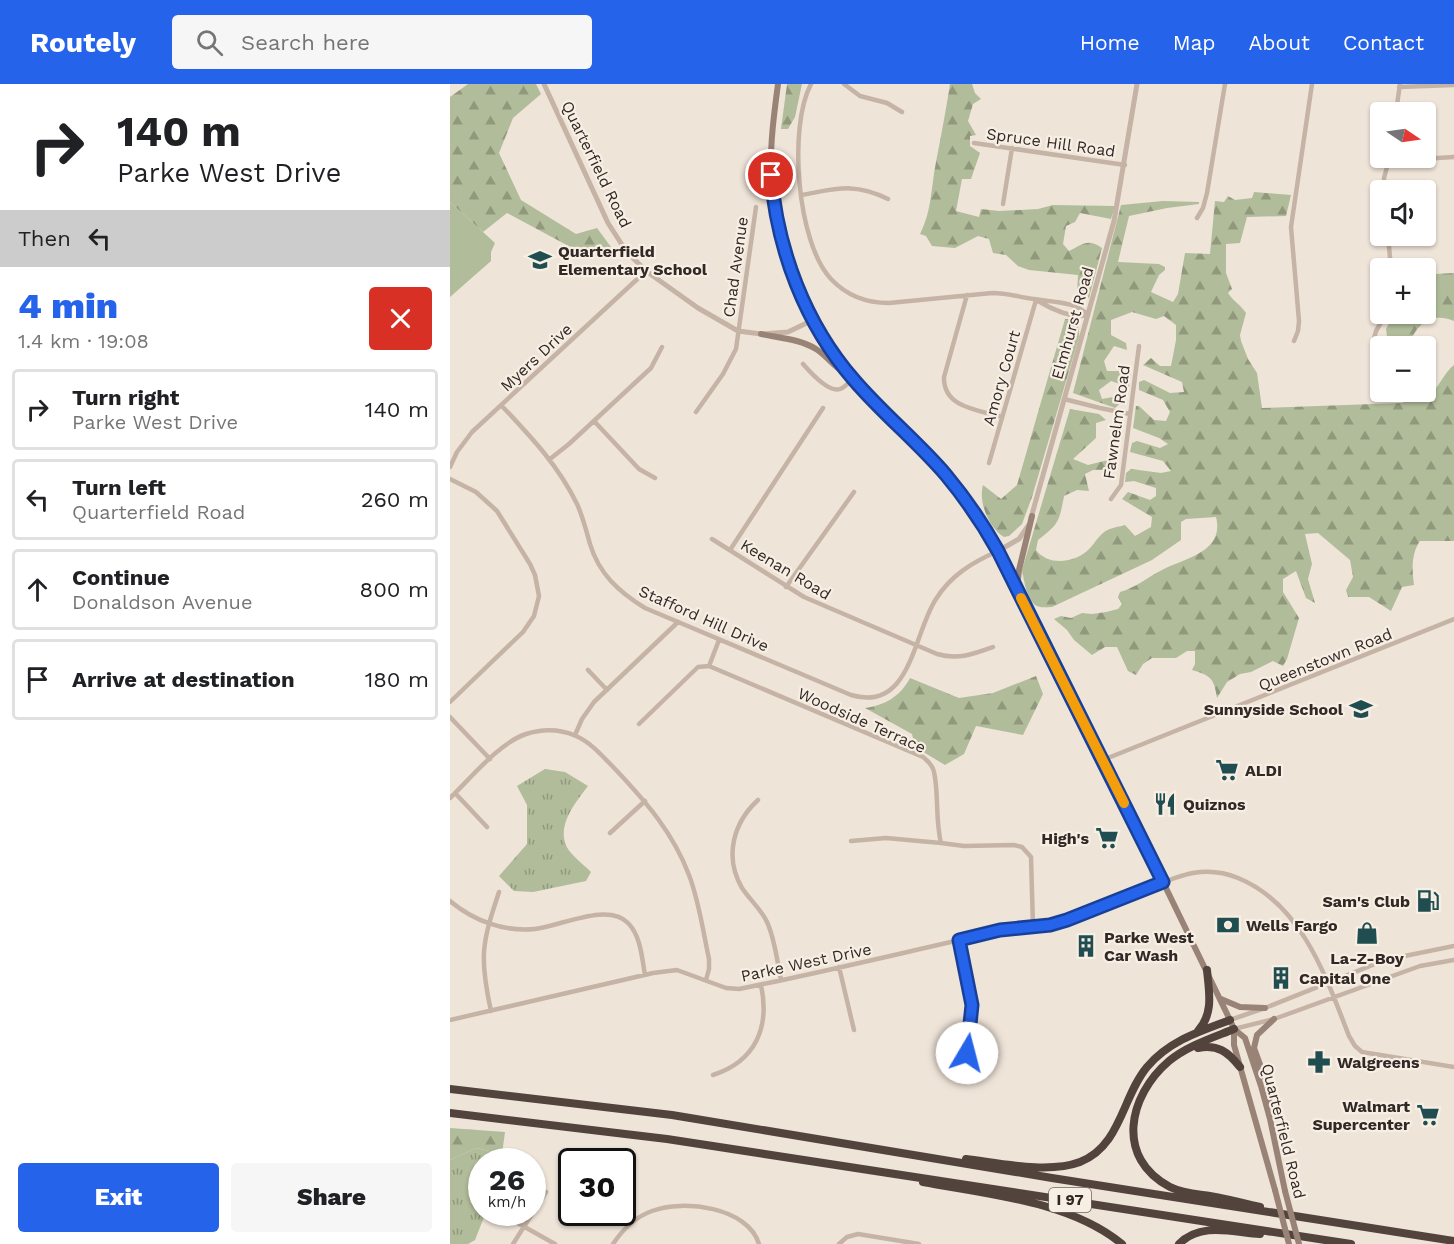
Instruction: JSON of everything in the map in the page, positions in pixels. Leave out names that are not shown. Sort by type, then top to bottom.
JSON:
[{"type":"highway","points":[[1197,1032],[1205,1023],[1209,1011],[1207,970]]},
{"type":"highway","points":[[881,1149],[1035,1166],[1052,1167],[1078,1162],[1095,1153],[1108,1140],[1133,1088],[1148,1066],[1166,1049],[1197,1032],[1230,1020]]},
{"type":"highway","points":[[1234,1029],[1184,1050],[1157,1072],[1136,1107],[1132,1129],[1135,1147],[1153,1175],[1172,1188],[1335,1223]]},
{"type":"highway","points":[[1184,1050],[1204,1046],[1217,1047],[1232,1056],[1240,1067]]},
{"type":"highway","name":"I 97","points":[[450,1089],[672,1115],[1454,1241]]},
{"type":"highway","name":"I 97","points":[[450,1113],[596,1129],[1350,1244]]},
{"type":"highway","points":[[806,1161],[1034,1205],[1088,1223],[1122,1244]]},
{"type":"highway","points":[[1179,1244],[1194,1232],[1204,1230],[1332,1241]]},
{"type":"main road","points":[[778,84],[771,148],[774,204],[784,249],[793,276],[813,320]]},
{"type":"main road","name":"Quarterfield Road","points":[[813,320],[831,351],[851,377],[946,475],[966,500],[998,551],[1207,970],[1234,1029],[1234,1045],[1289,1244]]},
{"type":"main road","points":[[761,334],[799,342],[814,348],[836,368],[851,377]]},
{"type":"main road","points":[[1017,589],[1019,570],[1032,516]]},
{"type":"main road","points":[[1221,999],[1240,1007],[1265,1008]]},
{"type":"main road","points":[[1270,1119],[1269,1089],[1254,1048],[1257,1035],[1274,1019]]},
{"type":"main road","name":"Quarterfield Road","points":[[1234,1029],[1245,1038],[1270,1119],[1299,1244]]},
{"type":"street","name":"Quarterfield Road","points":[[544,84],[608,222],[626,251],[646,271],[698,309],[738,331],[761,334],[788,332],[813,320]]},
{"type":"street","points":[[811,84],[804,102],[800,123],[798,165],[801,195],[809,230],[819,261],[830,278],[847,292],[865,300],[889,303],[1008,293],[1036,300],[1050,300],[1083,309],[1088,315]]},
{"type":"street","points":[[844,84],[860,96],[887,103],[902,112]]},
{"type":"street","name":"Elmhurst Road","points":[[998,551],[1025,533],[1032,516],[1114,221],[1137,84]]},
{"type":"street","points":[[1197,218],[1203,208],[1207,193],[1225,84]]},
{"type":"street","points":[[1294,341],[1299,321],[1291,227],[1312,84]]},
{"type":"street","points":[[1398,102],[1400,86],[1454,85]]},
{"type":"street","name":"Spruce Hill Road","points":[[974,143],[1125,165]]},
{"type":"street","points":[[1003,204],[1011,148]]},
{"type":"street","points":[[1436,158],[1454,157]]},
{"type":"street","points":[[801,195],[852,188],[867,190],[888,199]]},
{"type":"street","name":"Chad Avenue","points":[[696,412],[733,358],[738,340],[756,207]]},
{"type":"street","name":"Myers Drive","points":[[450,467],[464,441],[646,271]]},
{"type":"street","points":[[967,295],[944,377],[945,390],[954,402],[1002,417]]},
{"type":"street","name":"Amory Court","points":[[989,463],[1036,300]]},
{"type":"street","name":"Fawnelm Road","points":[[1111,499],[1121,485],[1139,346]]},
{"type":"street","points":[[550,459],[651,368],[662,347]]},
{"type":"street","points":[[803,364],[816,378],[836,390],[840,389],[851,377]]},
{"type":"street","points":[[1064,399],[1130,414]]},
{"type":"street","name":"Stafford Hill Drive","points":[[502,406],[550,459],[577,504],[593,553],[608,579],[631,600],[719,640],[851,695],[870,698],[887,693],[903,674],[915,645]]},
{"type":"street","points":[[730,550],[823,408]]},
{"type":"street","points":[[594,421],[639,469],[655,478]]},
{"type":"street","points":[[450,479],[476,492],[497,511],[536,574],[539,596],[534,616],[523,632],[450,702]]},
{"type":"street","points":[[786,587],[854,492]]},
{"type":"street","name":"Keenan Road","points":[[712,538],[786,587],[816,603],[937,654],[955,657],[972,655],[993,647]]},
{"type":"street","points":[[915,645],[934,601],[946,584],[968,566],[998,551]]},
{"type":"street","name":"Queenstown Road","points":[[1103,760],[1454,619]]},
{"type":"street","points":[[575,735],[587,710],[678,622]]},
{"type":"street","points":[[639,724],[698,667],[709,666],[719,640]]},
{"type":"street","name":"Woodside Terrace","points":[[709,666],[923,757],[934,772],[937,827],[941,843]]},
{"type":"street","points":[[588,670],[607,690]]},
{"type":"street","points":[[450,717],[490,759]]},
{"type":"street","points":[[450,798],[507,743],[525,734],[554,731],[575,735],[600,753],[645,801],[669,834],[689,876],[709,959],[706,980]]},
{"type":"street","points":[[455,793],[487,827]]},
{"type":"street","points":[[758,800],[742,818],[736,831],[732,857],[742,888],[766,920],[781,980]]},
{"type":"street","points":[[610,833],[645,801]]},
{"type":"street","points":[[851,841],[886,838],[964,846],[1014,845],[1027,851],[1031,857],[1033,927]]},
{"type":"street","name":"Parke West Drive","points":[[450,1020],[645,975],[677,970],[726,988],[739,989],[761,985],[1000,930],[1033,927],[1067,920],[1179,875],[1197,872],[1220,873],[1253,886],[1269,896],[1286,912],[1303,935],[1328,982],[1349,1036],[1362,1052],[1454,1067]]},
{"type":"street","points":[[491,1011],[484,982],[482,956],[499,892]]},
{"type":"street","points":[[450,902],[471,916],[489,924],[517,929],[538,929],[602,914],[619,917],[630,924],[634,931],[645,975]]},
{"type":"street","points":[[959,940],[972,1005],[964,1072]]},
{"type":"street","points":[[1230,1020],[1385,960],[1454,946]]},
{"type":"street","points":[[1234,1029],[1274,1019],[1420,966],[1454,960]]},
{"type":"street","points":[[839,967],[854,1030]]},
{"type":"street","points":[[713,1075],[737,1064],[757,1041],[763,1024],[764,1010],[761,985]]},
{"type":"street","points":[[613,1244],[630,1222],[651,1211],[675,1205],[721,1211],[736,1216],[748,1226],[759,1244]]},
{"type":"street","points":[[513,1244],[524,1226],[555,1244]]},
{"type":"street","points":[[839,1244],[847,1237],[858,1234],[920,1244]]},
{"type":"green space","points":[[468,84],[536,84],[541,94],[513,118],[499,153],[521,200],[576,234],[597,228],[611,247],[591,258],[507,213],[483,232],[450,202],[450,97]]},
{"type":"green space","points":[[787,84],[802,84],[795,117],[788,129],[781,129]]},
{"type":"green space","points":[[950,84],[972,84],[975,93],[981,99],[973,104],[968,121],[976,135],[970,136],[970,146],[980,153],[971,179],[962,179],[956,211],[979,217],[981,209],[999,211],[1038,209],[1053,205],[1115,206],[1111,219],[1080,213],[1075,222],[1066,226],[1063,244],[1069,251],[1089,243],[1102,248],[1089,298],[1081,297],[1077,293],[1078,275],[1029,270],[1018,266],[1006,255],[993,253],[989,239],[978,236],[955,248],[932,246],[926,236],[920,234],[929,208]]},
{"type":"green space","points":[[1254,192],[1291,195],[1286,216],[1247,217],[1240,243],[1226,244],[1226,273],[1232,289],[1228,293],[1246,313],[1240,335],[1241,341],[1257,373],[1262,408],[1436,402],[1436,388],[1454,365],[1454,541],[1420,541],[1414,557],[1414,585],[1402,587],[1391,611],[1369,597],[1348,597],[1346,590],[1353,577],[1350,560],[1318,533],[1305,534],[1312,564],[1308,579],[1315,603],[1306,598],[1296,571],[1283,579],[1283,592],[1299,618],[1287,659],[1283,666],[1273,661],[1251,672],[1240,674],[1227,682],[1217,698],[1213,682],[1204,674],[1192,670],[1195,664],[1195,651],[1187,651],[1176,658],[1152,658],[1143,664],[1136,675],[1128,671],[1117,647],[1105,647],[1092,655],[1054,619],[1061,616],[1071,618],[1082,613],[1092,614],[1118,609],[1122,604],[1118,597],[1120,592],[1192,557],[1209,546],[1215,538],[1216,517],[1186,519],[1181,522],[1181,540],[1152,560],[1052,607],[1037,606],[1031,600],[1026,590],[1022,570],[1070,409],[1099,414],[1106,420],[1096,423],[1096,438],[1073,459],[1088,465],[1108,460],[1112,462],[1108,470],[1093,470],[1085,474],[1089,491],[1077,490],[1064,496],[1057,522],[1038,540],[1036,550],[1047,559],[1061,561],[1075,558],[1087,551],[1105,531],[1110,529],[1125,525],[1135,536],[1151,527],[1152,517],[1122,499],[1128,492],[1150,500],[1156,496],[1156,488],[1134,481],[1125,482],[1126,473],[1131,469],[1161,473],[1171,471],[1163,461],[1130,452],[1132,443],[1137,441],[1160,448],[1168,444],[1133,428],[1136,406],[1139,406],[1154,420],[1166,421],[1170,412],[1163,400],[1139,390],[1139,382],[1144,380],[1170,393],[1184,392],[1182,382],[1143,365],[1151,358],[1160,366],[1171,366],[1176,340],[1176,325],[1164,316],[1156,319],[1132,312],[1111,320],[1111,335],[1126,343],[1127,350],[1114,346],[1104,361],[1107,371],[1131,371],[1129,387],[1111,381],[1099,390],[1102,399],[1118,396],[1124,400],[1115,408],[1073,393],[1121,205],[1163,201],[1199,202],[1199,204],[1129,216],[1118,262],[1159,264],[1165,267],[1151,292],[1173,302],[1178,294],[1185,253],[1210,254],[1215,201],[1224,202],[1228,196],[1235,200],[1252,198]]},
{"type":"green space","points":[[450,202],[495,243],[491,252],[491,261],[450,297]]},
{"type":"green space","points":[[1454,273],[1454,321],[1436,318],[1436,274]]},
{"type":"green space","points":[[1065,319],[1072,320],[1076,324],[1079,337],[1022,524],[1009,536],[1004,537],[989,521],[983,507],[983,485],[1001,499],[1017,485]]},
{"type":"green space","points":[[1389,324],[1422,324],[1414,336],[1387,336],[1386,329]]},
{"type":"green space","points":[[1036,676],[1043,694],[1023,735],[976,726],[964,754],[945,765],[915,747],[912,734],[865,708],[879,705],[897,695],[910,678],[959,698],[993,693]]},
{"type":"green space","points":[[545,769],[565,772],[588,786],[566,820],[564,835],[569,851],[591,872],[586,881],[533,892],[514,891],[499,876],[527,844],[527,805],[517,786]]},
{"type":"green space","points":[[450,1128],[505,1132],[503,1148],[468,1148],[468,1152],[450,1160]]},
{"type":"green space","points":[[468,1152],[468,1226],[480,1226],[475,1240],[468,1244],[450,1244],[450,1160]]},
{"type":"slow traffic","points":[[1021,598],[1124,803]]},
{"type":"place","name":"Quarterfield Elementary School","points":[[540,260]]},
{"type":"place","name":"Sunnyside School","points":[[1361,709]]},
{"type":"place","name":"ALDI","points":[[1227,770]]},
{"type":"place","name":"Quiznos","points":[[1165,804]]},
{"type":"place","name":"High's","points":[[1107,838]]},
{"type":"place","name":"Sam's Club","points":[[1428,901]]},
{"type":"place","name":"Wells Fargo","points":[[1228,925]]},
{"type":"place","name":"La-Z-Boy","points":[[1367,933]]},
{"type":"place","name":"Parke West Car Wash","points":[[1086,946]]},
{"type":"place","name":"Capital One","points":[[1281,978]]},
{"type":"place","name":"Walgreens","points":[[1319,1062]]},
{"type":"place","name":"Walmart Supercenter","points":[[1428,1115]]},
{"type":"route","points":[[771,175],[777,222],[784,249],[793,276],[821,336],[840,364],[867,395],[938,465],[977,517],[998,551],[1163,882],[1050,925],[1000,930],[959,940],[972,1005],[967,1053]]}]
